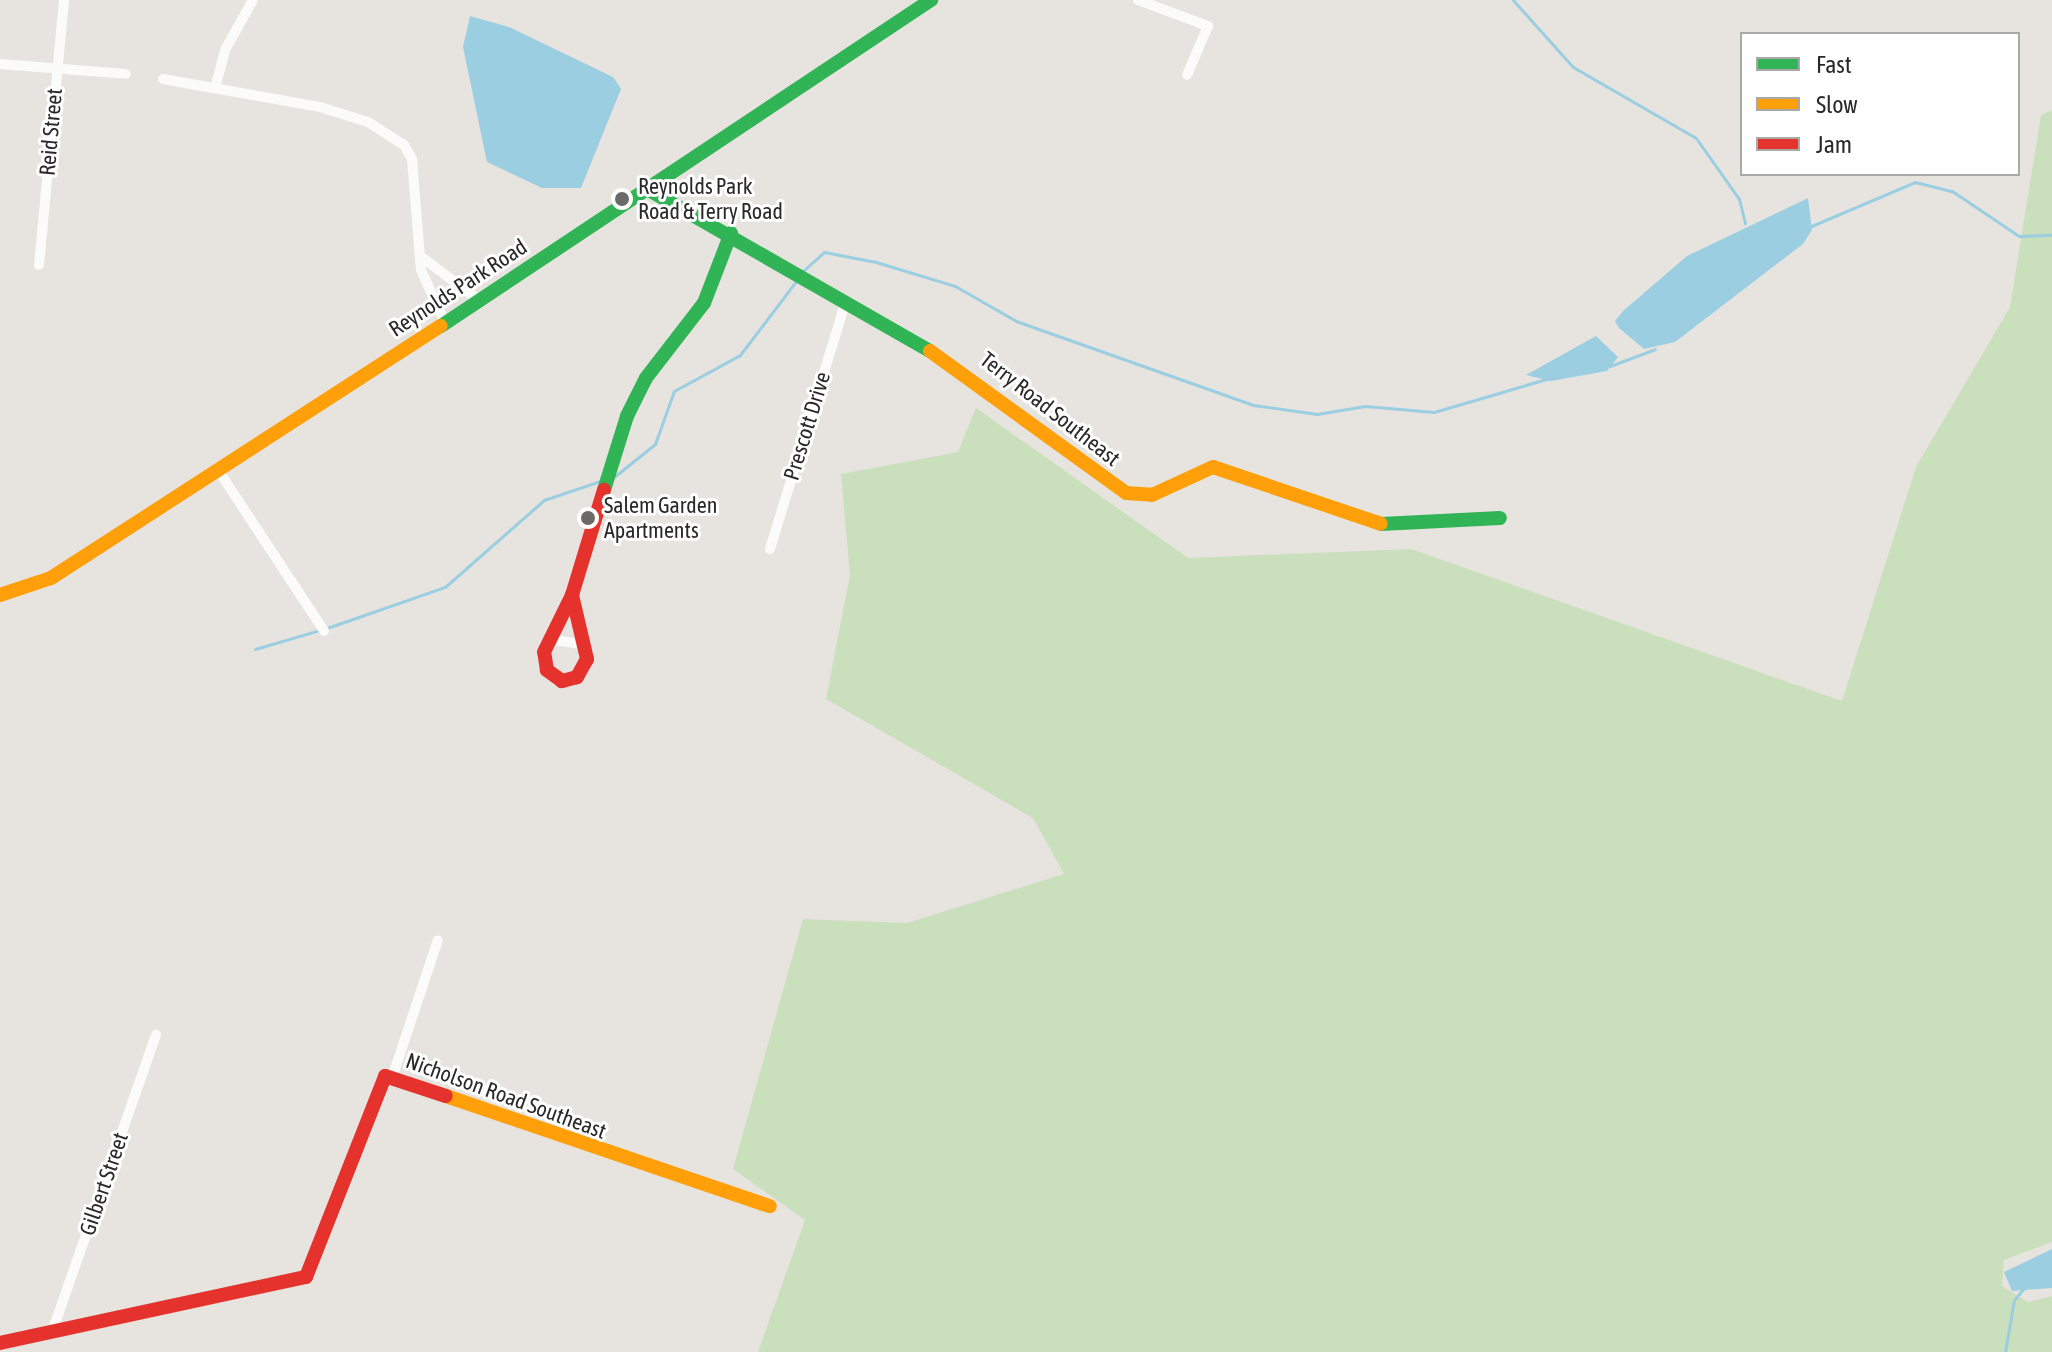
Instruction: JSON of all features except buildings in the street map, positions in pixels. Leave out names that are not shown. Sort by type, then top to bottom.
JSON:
[{"type":"street","name":"Reid Street","points":[[39,265],[64,0]]},
{"type":"street","points":[[215,88],[225,50],[253,0]]},
{"type":"street","name":"Reynolds Park Road","points":[[0,595],[51,578],[220,473],[931,0]]},
{"type":"street","points":[[1138,0],[1208,26],[1187,75]]},
{"type":"street","points":[[0,64],[126,74]]},
{"type":"street","points":[[163,79],[320,107],[394,137],[412,159],[420,256],[445,323]]},
{"type":"street","name":"Terry Road Southeast","points":[[647,189],[731,233],[845,304],[964,370],[1126,493],[1152,495],[1213,467],[1366,523],[1414,527],[1500,518]]},
{"type":"street","points":[[572,595],[584,669],[562,681],[544,665],[572,595],[585,535],[635,395],[704,303],[731,233]]},
{"type":"street","points":[[420,256],[479,300]]},
{"type":"street","name":"Prescott Drive","points":[[770,549],[845,304]]},
{"type":"street","points":[[220,473],[324,631]]},
{"type":"street","points":[[555,640],[581,644]]},
{"type":"street","points":[[392,1078],[438,940]]},
{"type":"street","name":"Gilbert Street","points":[[52,1332],[156,1035]]},
{"type":"street","name":"Nicholson Road Southeast","points":[[2,1346],[52,1332],[306,1277],[385,1076],[707,1189],[770,1206]]},
{"type":"green space","points":[[2052,110],[2052,1242],[2004,1260],[2002,1286],[2028,1302],[2052,1296],[2052,1352],[758,1352],[805,1220],[733,1169],[803,919],[907,923],[1064,874],[1033,818],[826,699],[850,575],[841,474],[958,452],[976,408],[1188,558],[1411,549],[1842,701],[1916,467],[2010,307],[2041,115]]},
{"type":"water","points":[[470,16],[509,27],[613,77],[621,89],[581,188],[542,188],[487,162],[463,47]]},
{"type":"water","points":[[1808,198],[1812,230],[1803,244],[1675,342],[1644,349],[1619,328],[1615,321],[1623,311],[1687,256]]},
{"type":"water","points":[[1596,336],[1618,357],[1607,371],[1551,381],[1526,375]]},
{"type":"water","points":[[2052,1249],[2052,1288],[2012,1291],[2004,1272]]},
{"type":"waterway","points":[[1513,0],[1573,67],[1696,138],[1739,199],[1745,223]]},
{"type":"waterway","points":[[1809,227],[1915,182],[1952,191],[2019,236],[2052,235]]},
{"type":"waterway","points":[[803,271],[824,252],[876,262],[955,286],[1016,321],[1253,405],[1317,414],[1365,406],[1434,412],[1553,377]]},
{"type":"waterway","points":[[614,477],[655,444],[674,391],[740,355],[797,280]]},
{"type":"waterway","points":[[1610,366],[1655,349]]},
{"type":"waterway","points":[[327,628],[445,587],[544,500],[603,480]]},
{"type":"waterway","points":[[255,649],[320,630]]},
{"type":"waterway","points":[[2005,1352],[2014,1300],[2024,1288]]},
{"type":"traffic: fast","points":[[441,326],[931,0]]},
{"type":"traffic: fast","points":[[647,189],[930,351]]},
{"type":"traffic: fast","points":[[604,490],[627,416],[646,378],[704,303],[731,233]]},
{"type":"traffic: fast","points":[[1381,524],[1500,518]]},
{"type":"traffic: slow","points":[[0,595],[51,578],[441,326]]},
{"type":"traffic: slow","points":[[930,351],[1126,493],[1152,495],[1213,467],[1381,524]]},
{"type":"traffic: slow","points":[[446,1096],[770,1206]]},
{"type":"traffic: jam","points":[[572,595],[587,659],[577,677],[562,681],[547,670],[544,652],[572,595],[604,490]]},
{"type":"traffic: jam","points":[[0,1343],[306,1277],[385,1076],[446,1096]]},
{"type":"place","name":"Reynolds Park Road & Terry Road","points":[[622,199]]},
{"type":"place","name":"Salem Garden Apartments","points":[[588,518]]}]
